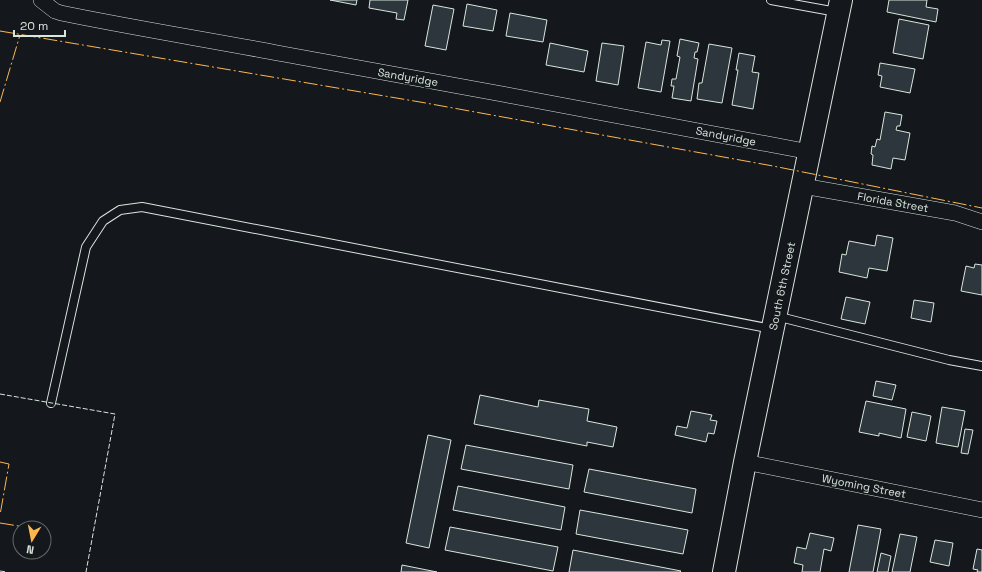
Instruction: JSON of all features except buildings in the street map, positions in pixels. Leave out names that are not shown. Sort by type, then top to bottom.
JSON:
[{"type":"street","name":"Sandyridge","points":[[41,0],[55,11],[96,21],[280,53],[810,152]]},
{"type":"street","name":"South 6th Street","points":[[724,572],[745,462],[840,6]]},
{"type":"street","name":"Florida Street","points":[[802,186],[955,213],[982,222]]},
{"type":"street","name":"Wyoming Street","points":[[745,462],[982,510]]},
{"type":"lane","points":[[771,0],[840,6]]},
{"type":"lane","points":[[51,403],[86,247],[103,221],[120,210],[142,207],[774,322],[982,366]]},
{"type":"fence","points":[[0,394],[115,414],[86,572]]},
{"type":"fence","points":[[0,571],[7,572]]},
{"type":"power","points":[[0,31],[420,102],[773,166],[982,208]]},
{"type":"power","points":[[0,102],[20,35]]},
{"type":"power","points":[[0,462],[9,464],[0,515]]},
{"type":"power","points":[[0,523],[12,525]]}]
